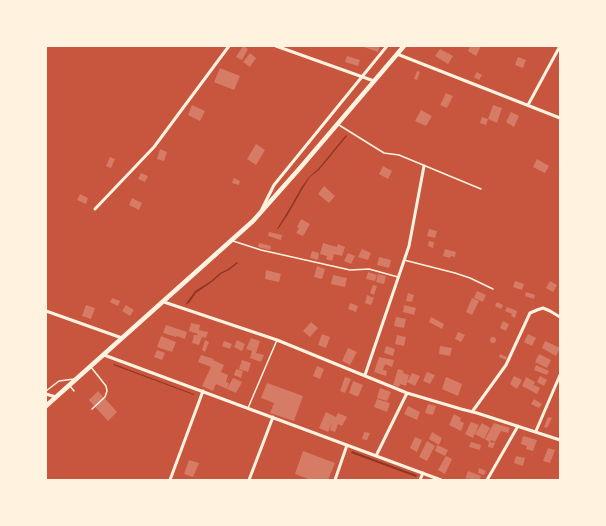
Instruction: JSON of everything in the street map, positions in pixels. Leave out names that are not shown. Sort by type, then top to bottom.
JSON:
[{"type":"main road","points":[[46,406],[233,241],[259,215],[404,46]]},
{"type":"street","points":[[95,209],[154,147],[229,46]]},
{"type":"street","points":[[276,46],[374,81]]},
{"type":"street","points":[[259,215],[274,185],[387,46]]},
{"type":"street","points":[[528,105],[560,46]]},
{"type":"street","points":[[398,54],[560,118]]},
{"type":"street","points":[[365,375],[408,246],[424,166]]},
{"type":"street","points":[[164,302],[277,340],[407,392],[536,431],[560,440]]},
{"type":"street","points":[[472,412],[506,365],[530,313],[543,308],[560,317]]},
{"type":"street","points":[[46,311],[122,339]]},
{"type":"street","points":[[104,354],[441,480]]},
{"type":"street","points":[[536,431],[560,375]]},
{"type":"street","points":[[170,480],[203,391]]},
{"type":"street","points":[[46,392],[57,397]]},
{"type":"street","points":[[376,456],[407,392]]},
{"type":"street","points":[[249,480],[273,417]]},
{"type":"street","points":[[487,480],[518,426]]},
{"type":"street","points":[[335,480],[347,445]]},
{"type":"street","points":[[420,480],[423,473]]},
{"type":"lane","points":[[338,124],[384,153],[399,155],[481,189]]},
{"type":"lane","points":[[233,241],[261,250],[350,270],[369,269],[398,277]]},
{"type":"lane","points":[[404,260],[455,273],[470,278],[493,289]]},
{"type":"lane","points":[[248,408],[277,340]]},
{"type":"lane","points":[[91,367],[106,386],[107,391],[106,397],[92,409]]},
{"type":"lane","points":[[46,392],[59,381],[70,380],[81,376]]},
{"type":"lane","points":[[70,386],[74,391]]},
{"type":"shaded area","points":[[346,135],[347,136],[319,170],[310,177],[287,216],[277,229],[309,177],[318,169]]},
{"type":"shaded area","points":[[237,262],[238,263],[229,270],[221,274],[196,293],[189,303],[185,305],[195,291]]},
{"type":"shaded area","points":[[114,364],[194,394],[194,395],[113,365]]},
{"type":"shaded area","points":[[352,451],[417,475],[416,477],[351,453]]},
{"type":"building","points":[[243,46],[248,49],[242,60],[236,57]]},
{"type":"building","points":[[361,46],[380,46],[378,52]]},
{"type":"building","points":[[470,46],[481,46],[476,56],[468,51]]},
{"type":"building","points":[[440,49],[453,56],[448,64],[435,56]]},
{"type":"building","points":[[250,53],[256,58],[250,67],[243,62]]},
{"type":"building","points":[[347,56],[360,60],[358,66],[345,62]]},
{"type":"building","points":[[518,57],[526,60],[523,68],[515,65]]},
{"type":"building","points":[[220,68],[240,76],[234,90],[214,82]]},
{"type":"building","points":[[417,71],[420,72],[417,80],[414,79]]},
{"type":"building","points":[[477,72],[482,75],[479,80],[474,77]]},
{"type":"building","points":[[446,93],[453,96],[447,108],[440,105]]},
{"type":"building","points":[[192,105],[205,111],[200,121],[188,115]]},
{"type":"building","points":[[493,105],[502,108],[497,123],[488,119]]},
{"type":"building","points":[[421,110],[432,116],[426,126],[415,121]]},
{"type":"building","points":[[511,112],[519,116],[514,127],[506,122]]},
{"type":"building","points":[[482,117],[488,119],[486,125],[480,123]]},
{"type":"building","points":[[256,144],[265,150],[256,165],[247,159]]},
{"type":"building","points":[[160,149],[167,152],[164,161],[157,159]]},
{"type":"building","points":[[110,157],[115,159],[111,168],[106,166]]},
{"type":"building","points":[[537,159],[549,166],[545,173],[533,167]]},
{"type":"building","points":[[383,166],[392,171],[388,179],[379,174]]},
{"type":"building","points":[[141,173],[148,176],[145,182],[138,179]]},
{"type":"building","points":[[234,178],[240,181],[239,185],[232,183]]},
{"type":"building","points":[[324,186],[335,196],[329,203],[318,194]]},
{"type":"building","points":[[80,194],[88,198],[86,204],[77,200]]},
{"type":"building","points":[[132,198],[142,203],[139,210],[129,205]]},
{"type":"building","points":[[301,219],[310,224],[303,236],[296,233]]},
{"type":"building","points":[[429,229],[437,231],[435,238],[427,236]]},
{"type":"building","points":[[269,232],[282,235],[281,240],[268,236]]},
{"type":"building","points":[[429,241],[434,242],[433,248],[428,246]]},
{"type":"building","points":[[259,243],[271,246],[270,250],[258,247]]},
{"type":"building","points":[[323,243],[337,247],[338,244],[345,247],[342,256],[334,254],[332,261],[326,259],[327,256],[320,254]]},
{"type":"building","points":[[362,249],[371,253],[368,260],[358,257]]},
{"type":"building","points":[[445,249],[456,252],[455,257],[451,256],[450,258],[443,256]]},
{"type":"building","points":[[312,251],[319,253],[318,260],[310,258]]},
{"type":"building","points":[[348,253],[355,256],[351,264],[344,261]]},
{"type":"building","points":[[379,257],[391,260],[389,268],[377,265]]},
{"type":"building","points":[[317,266],[325,269],[322,279],[314,277]]},
{"type":"building","points":[[266,270],[281,274],[279,282],[265,279]]},
{"type":"building","points":[[368,272],[377,275],[375,281],[366,279]]},
{"type":"building","points":[[378,274],[386,276],[384,284],[376,282]]},
{"type":"building","points":[[333,275],[347,278],[345,287],[331,284]]},
{"type":"building","points":[[515,281],[524,284],[522,290],[513,287]]},
{"type":"building","points":[[550,281],[557,285],[553,292],[546,288]]},
{"type":"building","points":[[373,285],[377,286],[374,295],[370,293]]},
{"type":"building","points":[[477,291],[486,295],[483,302],[474,298]]},
{"type":"building","points":[[526,292],[535,295],[534,299],[525,296]]},
{"type":"building","points":[[408,293],[414,295],[412,302],[406,301]]},
{"type":"building","points":[[367,295],[374,298],[371,305],[365,303]]},
{"type":"building","points":[[112,298],[120,301],[118,306],[110,302]]},
{"type":"building","points":[[472,298],[479,301],[472,315],[466,312]]},
{"type":"building","points":[[497,302],[503,305],[501,309],[495,306]]},
{"type":"building","points":[[350,303],[358,306],[356,312],[348,309]]},
{"type":"building","points":[[86,305],[95,308],[91,319],[82,316]]},
{"type":"building","points":[[126,305],[134,310],[130,316],[122,311]]},
{"type":"building","points":[[404,305],[416,308],[414,315],[403,312]]},
{"type":"building","points":[[507,307],[517,311],[515,318],[511,316],[512,314],[505,311]]},
{"type":"building","points":[[396,317],[406,319],[404,328],[394,326]]},
{"type":"building","points":[[431,317],[444,324],[442,329],[429,322]]},
{"type":"building","points":[[503,321],[509,324],[506,331],[500,328]]},
{"type":"building","points":[[311,322],[318,328],[310,337],[303,331]]},
{"type":"building","points":[[191,323],[200,325],[199,330],[208,332],[206,338],[202,337],[199,345],[192,343],[194,335],[198,334],[189,331]]},
{"type":"building","points":[[166,325],[187,332],[185,339],[163,333]]},
{"type":"building","points":[[458,332],[465,335],[461,342],[455,339]]},
{"type":"building","points":[[322,334],[330,337],[326,348],[318,345]]},
{"type":"building","points":[[528,334],[536,338],[532,346],[524,342]]},
{"type":"building","points":[[397,335],[406,337],[404,346],[395,344]]},
{"type":"building","points":[[161,336],[176,342],[172,352],[157,347]]},
{"type":"building","points":[[493,337],[496,340],[493,343],[490,340]]},
{"type":"building","points":[[251,338],[260,341],[256,353],[264,355],[261,362],[250,358],[252,351],[246,349]]},
{"type":"building","points":[[205,340],[209,342],[205,352],[202,350]]},
{"type":"building","points":[[237,340],[245,344],[242,351],[234,347]]},
{"type":"building","points":[[224,341],[232,344],[230,349],[222,346]]},
{"type":"building","points":[[545,341],[560,348],[556,356],[542,348]]},
{"type":"building","points":[[386,346],[395,349],[393,356],[384,353]]},
{"type":"building","points":[[440,346],[452,348],[450,356],[439,354]]},
{"type":"building","points":[[348,348],[357,352],[350,365],[342,361]]},
{"type":"building","points":[[157,350],[165,353],[162,360],[154,357]]},
{"type":"building","points":[[500,354],[507,357],[506,360],[499,357]]},
{"type":"building","points":[[539,354],[551,360],[547,368],[535,362]]},
{"type":"building","points":[[201,355],[214,359],[213,360],[224,365],[221,372],[228,375],[226,382],[229,383],[227,389],[216,384],[213,391],[202,386],[211,367],[198,362]]},
{"type":"building","points":[[379,357],[394,360],[392,367],[385,364],[383,370],[387,371],[386,376],[374,372]]},
{"type":"building","points":[[242,360],[251,363],[248,372],[239,369]]},
{"type":"building","points":[[536,365],[549,371],[547,375],[534,370]]},
{"type":"building","points":[[317,366],[324,369],[320,379],[313,376]]},
{"type":"building","points":[[236,369],[243,371],[241,378],[234,375]]},
{"type":"building","points":[[398,369],[409,375],[406,386],[400,384],[399,387],[393,385]]},
{"type":"building","points":[[427,372],[435,375],[430,384],[423,381]]},
{"type":"building","points":[[412,373],[420,376],[415,386],[407,382]]},
{"type":"building","points":[[514,376],[522,380],[517,389],[510,384]]},
{"type":"building","points":[[540,376],[547,380],[544,386],[537,382]]},
{"type":"building","points":[[345,377],[351,379],[345,393],[340,391]]},
{"type":"building","points":[[446,377],[462,384],[458,396],[442,389]]},
{"type":"building","points":[[526,377],[535,382],[532,388],[534,385],[540,388],[537,394],[522,386]]},
{"type":"building","points":[[233,378],[242,382],[236,393],[227,389]]},
{"type":"building","points":[[353,381],[363,385],[358,397],[349,393]]},
{"type":"building","points":[[267,383],[303,396],[294,421],[270,413],[274,403],[261,398]]},
{"type":"building","points":[[380,388],[391,392],[387,401],[377,398]]},
{"type":"building","points":[[98,391],[117,412],[108,421],[89,400]]},
{"type":"building","points":[[377,399],[390,403],[387,412],[374,407]]},
{"type":"building","points":[[534,399],[542,404],[539,408],[531,404]]},
{"type":"building","points":[[428,404],[436,406],[433,415],[425,413]]},
{"type":"building","points":[[408,406],[420,412],[417,420],[404,414]]},
{"type":"building","points":[[326,412],[336,417],[338,413],[347,417],[342,426],[338,424],[335,432],[330,430],[332,423],[328,432],[319,428]]},
{"type":"building","points":[[454,414],[461,418],[460,421],[464,423],[461,431],[449,425]]},
{"type":"building","points":[[548,417],[552,418],[547,428],[544,427]]},
{"type":"building","points":[[471,422],[479,425],[473,438],[465,434]]},
{"type":"building","points":[[482,423],[490,428],[484,439],[475,434]]},
{"type":"building","points":[[494,423],[510,428],[508,433],[501,431],[495,442],[491,440],[490,442],[495,443],[493,448],[488,447],[489,442],[485,439]]},
{"type":"building","points":[[364,432],[370,433],[367,440],[362,439]]},
{"type":"building","points":[[432,432],[442,438],[439,445],[429,439]]},
{"type":"building","points":[[523,436],[537,440],[533,451],[526,449],[527,446],[521,444]]},
{"type":"building","points":[[415,437],[422,440],[417,452],[410,448]]},
{"type":"building","points":[[427,441],[435,446],[427,461],[419,457]]},
{"type":"building","points":[[471,442],[481,445],[480,450],[469,447]]},
{"type":"building","points":[[437,445],[448,450],[445,456],[435,451]]},
{"type":"building","points":[[548,448],[555,450],[550,463],[543,461]]},
{"type":"building","points":[[303,451],[335,463],[328,480],[311,480],[295,474]]},
{"type":"building","points":[[446,456],[452,459],[445,474],[438,470]]},
{"type":"building","points":[[516,456],[525,458],[523,466],[514,463]]},
{"type":"building","points":[[189,460],[199,463],[193,477],[184,474]]},
{"type":"building","points":[[479,468],[486,471],[484,475],[478,473]]},
{"type":"building","points":[[468,471],[481,476],[479,480],[468,478],[465,480]]}]
